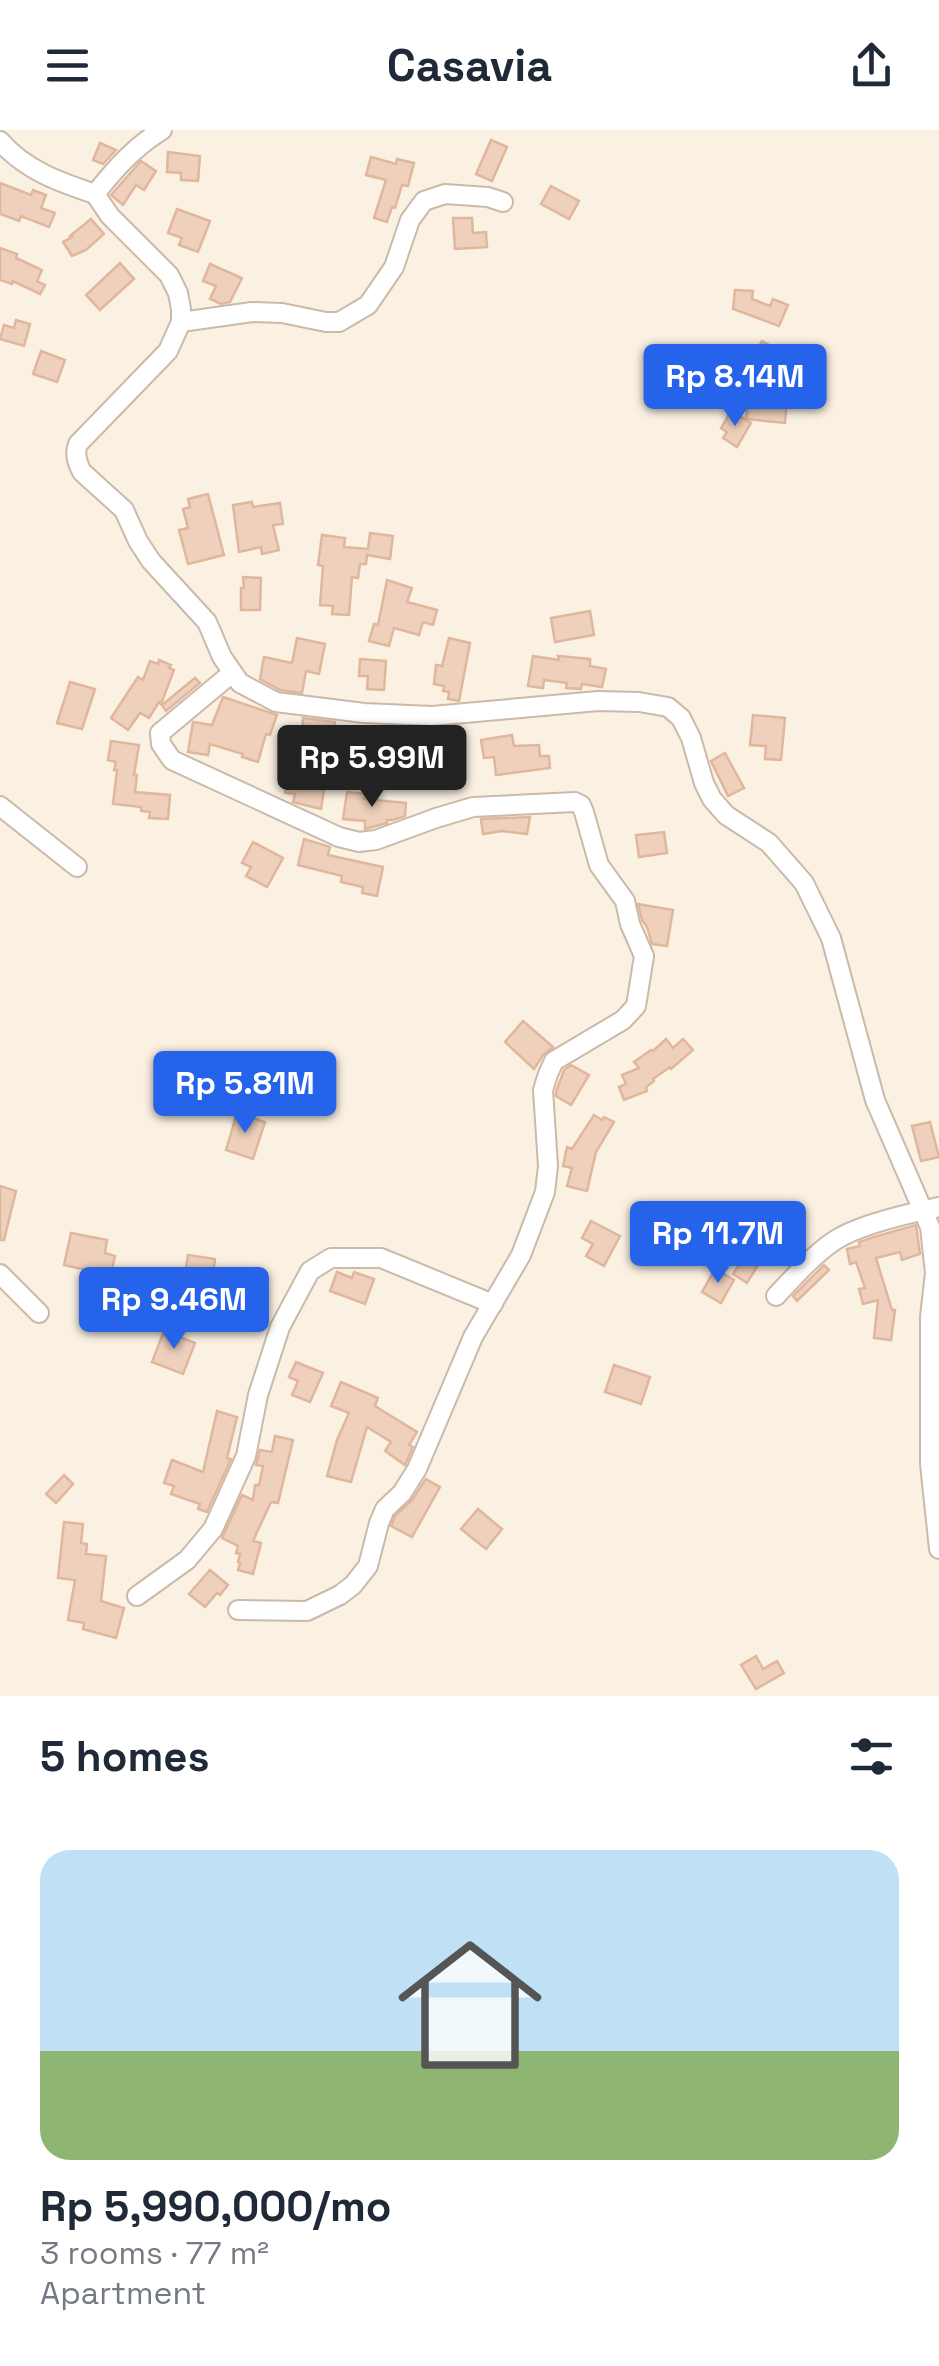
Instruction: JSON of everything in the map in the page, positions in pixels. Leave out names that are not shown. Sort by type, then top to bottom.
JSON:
[{"type":"street","points":[[95,194],[130,154],[162,130]]},
{"type":"street","points":[[0,142],[21,162],[95,194],[110,216],[168,275],[178,293],[180,322],[168,350],[78,444],[77,460],[82,472],[124,510],[150,561],[207,622],[240,683],[276,702],[364,713],[432,716],[598,701],[668,707],[681,718],[691,738],[712,799],[726,816],[768,844],[804,883],[831,938],[875,1100],[931,1209],[934,1272],[930,1317],[930,1464],[939,1549]]},
{"type":"street","points":[[180,322],[252,312],[339,322],[368,306],[394,267],[410,220],[424,201],[445,194],[488,197],[502,202]]},
{"type":"street","points":[[232,673],[160,734],[160,744],[172,760],[359,842],[376,840],[473,807],[575,802],[581,805],[599,865],[624,901],[644,956],[636,1006],[623,1020],[554,1062],[548,1074],[544,1090],[548,1166],[545,1192],[521,1255],[473,1337],[417,1469],[378,1523],[368,1566],[352,1585],[329,1602],[307,1611],[238,1610]]},
{"type":"street","points":[[0,806],[77,867]]},
{"type":"street","points":[[776,1296],[838,1238],[931,1209]]},
{"type":"street","points":[[137,1596],[186,1560],[213,1529],[246,1456],[258,1396],[280,1327],[310,1271],[331,1258],[381,1258],[493,1304]]},
{"type":"street","points":[[0,1274],[39,1313]]},
{"type":"building","points":[[491,140],[507,147],[492,181],[476,174]]},
{"type":"building","points":[[100,143],[116,150],[103,164],[93,160]]},
{"type":"building","points":[[168,152],[200,156],[198,181],[181,180],[181,173],[167,172]]},
{"type":"building","points":[[371,157],[396,164],[397,159],[414,163],[408,186],[402,185],[387,222],[374,218],[386,180],[366,175]]},
{"type":"building","points":[[141,161],[156,171],[144,190],[136,185],[123,205],[111,195]]},
{"type":"building","points":[[0,183],[31,195],[33,190],[46,195],[41,208],[55,213],[49,227],[21,216],[19,221],[0,214]]},
{"type":"building","points":[[551,186],[579,201],[569,219],[541,204]]},
{"type":"building","points":[[177,209],[210,221],[198,252],[179,245],[182,238],[168,233]]},
{"type":"building","points":[[453,218],[472,218],[473,233],[486,232],[487,247],[455,249]]},
{"type":"building","points":[[91,219],[104,234],[72,256],[63,242]]},
{"type":"building","points":[[0,248],[42,270],[37,281],[45,285],[40,294],[13,281],[12,284],[0,280]]},
{"type":"building","points":[[120,263],[134,279],[100,310],[86,295]]},
{"type":"building","points":[[210,264],[242,278],[230,302],[221,304],[210,299],[216,286],[203,281]]},
{"type":"building","points":[[735,290],[753,291],[752,299],[770,306],[773,299],[788,305],[779,326],[733,309]]},
{"type":"building","points":[[16,320],[30,324],[24,346],[0,339],[4,325],[14,328]]},
{"type":"building","points":[[762,341],[780,351],[777,358],[783,362],[773,379],[784,380],[783,387],[791,388],[785,423],[746,419],[748,402],[753,402],[756,367],[749,364]]},
{"type":"building","points":[[41,351],[65,360],[57,382],[33,374]]},
{"type":"building","points":[[731,411],[751,423],[737,447],[723,438],[727,432],[721,428]]},
{"type":"building","points":[[208,494],[224,555],[188,564],[179,530],[188,528],[183,509],[190,507],[188,499]]},
{"type":"building","points":[[252,502],[253,507],[280,503],[283,524],[273,525],[279,550],[262,554],[261,547],[239,552],[233,505]]},
{"type":"building","points":[[370,533],[393,536],[390,559],[367,555],[366,564],[360,564],[358,578],[352,577],[349,615],[332,614],[333,606],[320,605],[323,566],[318,565],[322,535],[345,538],[344,547],[368,549]]},
{"type":"building","points":[[243,577],[261,578],[260,610],[241,610]]},
{"type":"building","points":[[387,580],[412,588],[407,602],[437,610],[433,625],[423,622],[419,635],[394,628],[389,646],[369,641],[374,624],[378,625]]},
{"type":"building","points":[[590,611],[594,635],[555,642],[551,618]]},
{"type":"building","points":[[297,638],[325,644],[319,674],[306,671],[302,693],[280,690],[260,679],[264,657],[292,663]]},
{"type":"building","points":[[449,638],[470,643],[459,701],[448,699],[449,692],[443,691],[444,686],[434,684],[436,665],[442,666]]},
{"type":"building","points":[[533,656],[590,659],[590,666],[606,669],[602,687],[582,684],[581,689],[566,688],[567,683],[544,680],[543,688],[528,686]]},
{"type":"building","points":[[360,659],[386,661],[384,690],[367,689],[368,676],[359,676]]},
{"type":"building","points":[[159,660],[174,670],[161,704],[149,718],[140,713],[128,730],[111,718],[138,677],[143,680],[150,661],[158,664]]},
{"type":"building","points":[[195,678],[200,683],[166,711],[162,705]]},
{"type":"building","points":[[70,682],[95,689],[82,729],[57,723]]},
{"type":"building","points":[[223,697],[277,715],[270,735],[266,734],[258,762],[210,744],[208,755],[188,752],[193,722],[212,725]]},
{"type":"building","points":[[753,715],[785,718],[781,760],[765,759],[766,746],[750,745]]},
{"type":"building","points":[[303,718],[335,722],[334,729],[356,731],[355,744],[372,746],[370,764],[334,760],[336,741],[302,739]]},
{"type":"building","points":[[512,735],[514,746],[539,745],[540,756],[549,756],[550,768],[496,775],[494,757],[484,758],[481,740]]},
{"type":"building","points":[[111,741],[139,745],[135,792],[170,795],[168,819],[149,818],[150,812],[141,811],[141,807],[113,804],[117,770],[116,762],[108,760]]},
{"type":"building","points":[[725,753],[744,788],[728,796],[711,761]]},
{"type":"building","points":[[287,778],[325,783],[321,809],[293,802],[295,794],[285,793]]},
{"type":"building","points":[[347,792],[365,794],[364,799],[406,803],[405,816],[365,829],[365,821],[343,819]]},
{"type":"building","points":[[530,817],[527,834],[483,834],[481,819]]},
{"type":"building","points":[[664,832],[667,853],[639,857],[636,835]]},
{"type":"building","points":[[304,839],[330,847],[328,855],[383,867],[377,896],[362,893],[363,887],[341,882],[342,876],[298,865]]},
{"type":"building","points":[[253,842],[283,858],[267,887],[246,876],[251,867],[242,863]]},
{"type":"building","points":[[638,904],[673,910],[667,946],[652,944]]},
{"type":"building","points":[[523,1021],[553,1047],[534,1069],[505,1042]]},
{"type":"building","points":[[666,1039],[673,1048],[683,1039],[693,1050],[653,1079],[647,1091],[624,1100],[619,1087],[626,1084],[622,1075],[639,1068],[634,1062]]},
{"type":"building","points":[[571,1065],[589,1075],[571,1105],[556,1096],[556,1092],[564,1070]]},
{"type":"building","points":[[237,1113],[265,1122],[253,1159],[226,1150]]},
{"type":"building","points":[[594,1115],[614,1122],[596,1152],[587,1191],[567,1186],[572,1168],[563,1166],[567,1147],[572,1149]]},
{"type":"building","points":[[930,1122],[939,1157],[921,1161],[912,1126]]},
{"type":"building","points":[[0,1186],[16,1191],[4,1240],[0,1240]]},
{"type":"building","points":[[591,1221],[620,1236],[604,1266],[586,1256],[593,1244],[582,1238]]},
{"type":"building","points":[[916,1225],[920,1254],[902,1260],[900,1252],[876,1258],[895,1310],[891,1340],[874,1338],[878,1300],[863,1304],[859,1289],[865,1288],[856,1262],[850,1264],[847,1249]]},
{"type":"building","points":[[71,1233],[107,1240],[105,1253],[115,1256],[109,1282],[90,1277],[91,1271],[64,1265]]},
{"type":"building","points":[[750,1248],[763,1257],[747,1283],[733,1274]]},
{"type":"building","points":[[188,1255],[215,1259],[209,1303],[189,1300],[190,1288],[183,1287]]},
{"type":"building","points":[[824,1265],[829,1270],[797,1301],[793,1296]]},
{"type":"building","points":[[715,1269],[734,1280],[721,1303],[702,1292]]},
{"type":"building","points":[[337,1272],[352,1278],[354,1272],[374,1279],[365,1304],[330,1291]]},
{"type":"building","points":[[164,1331],[195,1343],[183,1374],[152,1362]]},
{"type":"building","points":[[296,1362],[323,1373],[310,1402],[292,1395],[298,1381],[289,1377]]},
{"type":"building","points":[[614,1365],[650,1377],[641,1404],[605,1392]]},
{"type":"building","points":[[341,1382],[378,1398],[375,1406],[417,1432],[409,1445],[413,1447],[405,1465],[385,1451],[391,1442],[367,1427],[351,1482],[327,1476],[349,1413],[331,1406]]},
{"type":"building","points":[[217,1411],[237,1417],[227,1458],[231,1459],[207,1512],[198,1509],[200,1504],[171,1494],[174,1486],[164,1483],[172,1460],[203,1472]]},
{"type":"building","points":[[275,1436],[293,1440],[278,1503],[271,1502],[253,1541],[261,1543],[253,1574],[238,1570],[238,1546],[222,1538],[242,1495],[253,1500],[263,1466],[256,1465],[260,1450],[272,1452]]},
{"type":"building","points":[[64,1475],[73,1484],[56,1503],[46,1494]]},
{"type":"building","points":[[426,1479],[440,1487],[412,1537],[391,1526]]},
{"type":"building","points":[[478,1509],[502,1529],[486,1549],[461,1529]]},
{"type":"building","points":[[64,1522],[83,1524],[81,1543],[87,1544],[86,1554],[106,1556],[101,1601],[124,1608],[116,1638],[83,1629],[84,1623],[68,1620],[75,1580],[58,1578]]},
{"type":"building","points":[[210,1570],[228,1585],[205,1607],[189,1594]]},
{"type":"building","points":[[756,1656],[763,1669],[777,1661],[784,1673],[756,1689],[741,1665]]}]
